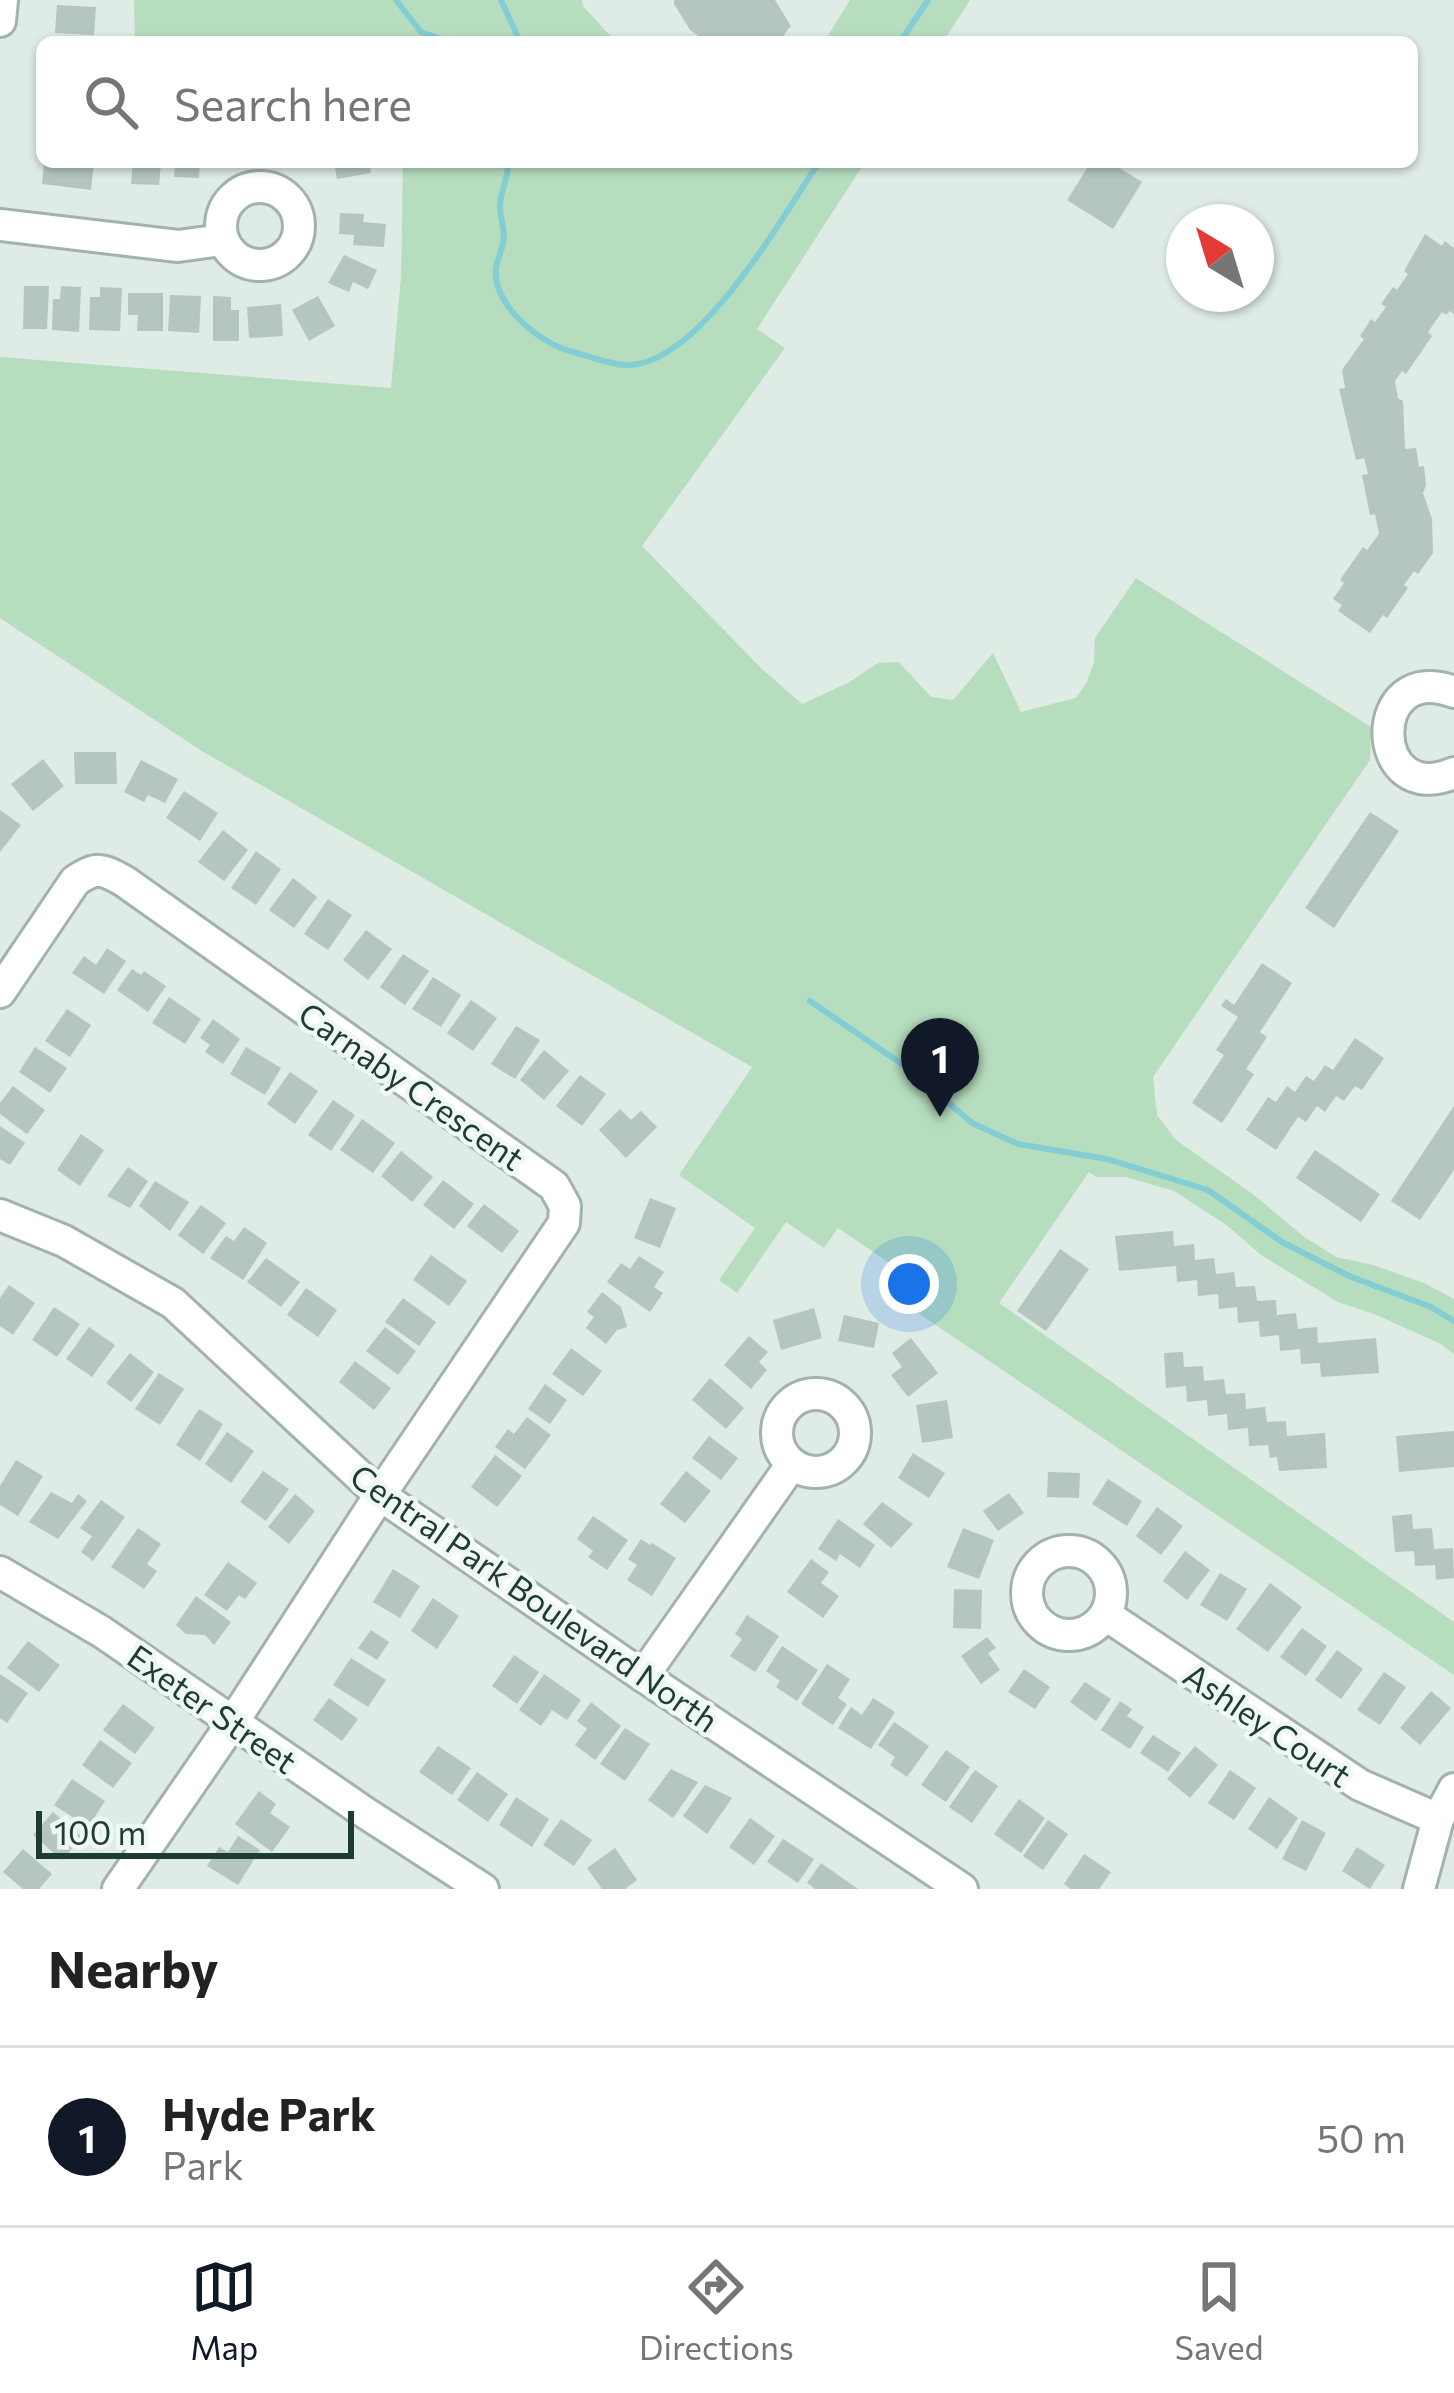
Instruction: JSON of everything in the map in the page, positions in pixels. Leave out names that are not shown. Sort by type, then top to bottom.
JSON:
[{"type":"street","points":[[0,21],[2,0]]},
{"type":"street","points":[[0,226],[178,246],[222,240]]},
{"type":"street","points":[[1454,692],[1436,686],[1419,688],[1395,706],[1386,728],[1387,744],[1408,772],[1426,779],[1454,773]]},
{"type":"street","name":"Carnaby Crescent","points":[[0,992],[76,881],[89,871],[104,870],[554,1186],[565,1206],[564,1222],[380,1495]]},
{"type":"street","name":"Central Park Boulevard North","points":[[0,1215],[64,1241],[172,1303],[380,1495],[962,1889]]},
{"type":"street","points":[[644,1676],[792,1464]]},
{"type":"street","points":[[118,1889],[233,1723],[380,1495]]},
{"type":"street","name":"Exeter Street","points":[[0,1572],[102,1632],[483,1889]]},
{"type":"street","name":"Ashley Court","points":[[1106,1615],[1360,1785],[1438,1820]]},
{"type":"street","points":[[1419,1889],[1438,1820],[1454,1789]]},
{"type":"green space","points":[[134,0],[582,0],[610,36],[135,36]]},
{"type":"green space","points":[[850,0],[970,0],[947,36],[828,36]]},
{"type":"green space","points":[[403,168],[861,168],[757,329],[785,348],[642,546],[802,704],[878,663],[899,662],[931,697],[953,700],[993,653],[1021,712],[1076,698],[1094,662],[1095,638],[1136,578],[1371,727],[1370,760],[1153,1077],[1157,1115],[1176,1140],[1336,1257],[1424,1283],[1454,1299],[1454,1354],[1441,1344],[1338,1302],[1261,1255],[1225,1224],[1174,1191],[1089,1172],[999,1303],[1454,1622],[1454,1675],[906,1305],[919,1283],[838,1228],[824,1248],[786,1222],[737,1293],[719,1280],[755,1228],[679,1175],[752,1067],[200,750],[0,618],[0,357],[391,388],[401,276]]},
{"type":"building","points":[[674,0],[775,0],[791,26],[783,36],[699,36]]},
{"type":"building","points":[[57,5],[96,7],[94,35],[55,33]]},
{"type":"building","points":[[43,168],[93,168],[91,190],[42,184]]},
{"type":"building","points":[[132,168],[160,168],[159,185],[131,184]]},
{"type":"building","points":[[175,168],[200,168],[199,178],[174,177]]},
{"type":"building","points":[[335,168],[370,168],[371,173],[337,179]]},
{"type":"building","points":[[1087,168],[1120,168],[1142,182],[1113,229],[1067,200]]},
{"type":"building","points":[[340,213],[364,214],[363,222],[386,224],[384,247],[353,245],[354,235],[339,234]]},
{"type":"building","points":[[1425,234],[1454,248],[1454,314],[1442,312],[1428,332],[1432,336],[1406,374],[1402,371],[1395,381],[1403,401],[1405,449],[1416,448],[1419,467],[1424,466],[1423,493],[1432,519],[1433,553],[1404,585],[1408,588],[1387,618],[1383,615],[1370,633],[1338,611],[1342,605],[1333,599],[1363,547],[1367,550],[1379,534],[1362,475],[1368,474],[1364,458],[1356,460],[1339,389],[1345,388],[1342,370],[1364,339],[1360,336],[1386,307],[1381,304],[1393,287],[1397,290],[1408,274],[1404,271]]},
{"type":"building","points":[[344,255],[377,270],[368,289],[353,282],[349,292],[328,283]]},
{"type":"building","points":[[24,286],[49,286],[47,329],[23,329]]},
{"type":"building","points":[[61,286],[81,287],[79,332],[52,330],[53,299],[60,299]]},
{"type":"building","points":[[100,287],[122,288],[120,331],[89,330],[90,297],[100,297]]},
{"type":"building","points":[[128,293],[163,293],[163,331],[137,331],[138,315],[128,315]]},
{"type":"building","points":[[170,295],[201,296],[199,333],[168,331]]},
{"type":"building","points":[[213,296],[231,297],[231,310],[239,310],[239,341],[213,341]]},
{"type":"building","points":[[318,296],[335,326],[309,341],[292,310]]},
{"type":"building","points":[[281,304],[283,336],[249,338],[247,307]]},
{"type":"building","points":[[74,752],[116,752],[117,784],[75,784]]},
{"type":"building","points":[[43,759],[64,786],[33,811],[11,784]]},
{"type":"building","points":[[141,760],[178,779],[165,803],[148,795],[144,802],[124,792]]},
{"type":"building","points":[[184,791],[218,813],[200,841],[166,818]]},
{"type":"building","points":[[0,810],[21,825],[0,852]]},
{"type":"building","points":[[1370,812],[1399,831],[1334,928],[1305,908]]},
{"type":"building","points":[[223,830],[248,850],[224,881],[198,862]]},
{"type":"building","points":[[256,851],[281,869],[256,905],[231,888]]},
{"type":"building","points":[[293,878],[317,897],[294,928],[269,910]]},
{"type":"building","points":[[328,899],[352,915],[328,950],[304,934]]},
{"type":"building","points":[[366,930],[392,949],[368,980],[343,960]]},
{"type":"building","points":[[107,948],[126,961],[104,994],[72,973],[84,956],[96,965]]},
{"type":"building","points":[[403,954],[429,971],[405,1005],[380,987]]},
{"type":"building","points":[[1262,963],[1292,983],[1260,1032],[1267,1037],[1246,1069],[1254,1074],[1222,1123],[1192,1103],[1224,1055],[1216,1050],[1238,1017],[1221,1006],[1226,999],[1234,1005]]},
{"type":"building","points":[[132,969],[166,986],[148,1012],[117,990]]},
{"type":"building","points":[[433,977],[461,995],[441,1027],[412,1009]]},
{"type":"building","points":[[169,997],[201,1019],[185,1044],[152,1023]]},
{"type":"building","points":[[471,1000],[497,1018],[473,1051],[447,1033]]},
{"type":"building","points":[[67,1009],[91,1025],[70,1057],[45,1041]]},
{"type":"building","points":[[213,1019],[240,1039],[223,1064],[205,1052],[210,1045],[200,1038]]},
{"type":"building","points":[[516,1026],[540,1040],[515,1079],[491,1064]]},
{"type":"building","points":[[1355,1038],[1384,1058],[1362,1090],[1355,1086],[1344,1101],[1336,1096],[1325,1112],[1317,1106],[1306,1122],[1298,1117],[1276,1150],[1246,1130],[1268,1097],[1276,1102],[1287,1086],[1295,1092],[1306,1076],[1314,1081],[1325,1065],[1333,1070]]},
{"type":"building","points":[[35,1047],[67,1068],[50,1093],[19,1072]]},
{"type":"building","points":[[246,1047],[281,1068],[265,1095],[230,1074]]},
{"type":"building","points":[[544,1050],[569,1071],[544,1100],[520,1080]]},
{"type":"building","points":[[290,1072],[318,1091],[295,1124],[267,1104]]},
{"type":"building","points":[[580,1075],[606,1094],[582,1126],[556,1106]]},
{"type":"building","points":[[13,1086],[45,1110],[27,1134],[0,1114],[0,1103]]},
{"type":"building","points":[[333,1100],[355,1115],[331,1151],[308,1135]]},
{"type":"building","points":[[1454,1106],[1454,1170],[1420,1220],[1391,1201]]},
{"type":"building","points":[[620,1109],[631,1120],[641,1111],[657,1127],[626,1158],[599,1130]]},
{"type":"building","points":[[362,1119],[395,1143],[373,1173],[340,1150]]},
{"type":"building","points":[[0,1126],[25,1143],[10,1165],[0,1159]]},
{"type":"building","points":[[81,1134],[104,1150],[80,1186],[57,1170]]},
{"type":"building","points":[[1315,1150],[1380,1194],[1361,1222],[1296,1178]]},
{"type":"building","points":[[401,1151],[433,1177],[412,1202],[381,1176]]},
{"type":"building","points":[[128,1167],[148,1181],[130,1208],[107,1196]]},
{"type":"building","points":[[443,1180],[474,1204],[454,1229],[423,1205]]},
{"type":"building","points":[[155,1181],[189,1202],[170,1231],[139,1206]]},
{"type":"building","points":[[650,1198],[676,1208],[660,1248],[634,1238]]},
{"type":"building","points":[[484,1204],[519,1231],[502,1253],[467,1226]]},
{"type":"building","points":[[201,1205],[226,1223],[203,1254],[178,1235]]},
{"type":"building","points":[[244,1227],[267,1243],[243,1280],[210,1258],[226,1236],[234,1241]]},
{"type":"building","points":[[1173,1231],[1174,1246],[1194,1244],[1195,1260],[1214,1258],[1216,1274],[1234,1272],[1236,1287],[1255,1286],[1257,1301],[1276,1300],[1277,1315],[1296,1313],[1298,1329],[1317,1327],[1318,1343],[1376,1338],[1379,1373],[1321,1377],[1320,1363],[1301,1364],[1300,1349],[1280,1351],[1279,1335],[1260,1337],[1259,1321],[1238,1323],[1237,1307],[1219,1309],[1218,1294],[1198,1296],[1197,1280],[1177,1282],[1176,1266],[1119,1271],[1115,1236]]},
{"type":"building","points":[[1060,1249],[1089,1269],[1046,1331],[1017,1311]]},
{"type":"building","points":[[431,1255],[467,1281],[449,1306],[413,1280]]},
{"type":"building","points":[[639,1256],[664,1272],[654,1287],[663,1293],[650,1312],[607,1282],[621,1263],[630,1269]]},
{"type":"building","points":[[266,1258],[300,1282],[281,1307],[247,1282]]},
{"type":"building","points":[[9,1285],[35,1303],[13,1335],[0,1326],[0,1298]]},
{"type":"building","points":[[306,1288],[337,1310],[318,1337],[287,1315]]},
{"type":"building","points":[[602,1292],[621,1307],[627,1327],[617,1330],[606,1344],[586,1328],[594,1317],[587,1312]]},
{"type":"building","points":[[403,1298],[436,1322],[419,1346],[385,1322]]},
{"type":"building","points":[[54,1307],[80,1324],[57,1357],[32,1340]]},
{"type":"building","points":[[814,1308],[822,1338],[781,1350],[773,1320]]},
{"type":"building","points":[[844,1315],[879,1323],[874,1348],[838,1341]]},
{"type":"building","points":[[89,1327],[115,1345],[92,1377],[66,1359]]},
{"type":"building","points":[[385,1327],[416,1351],[398,1375],[366,1351]]},
{"type":"building","points":[[749,1336],[768,1352],[759,1362],[767,1370],[751,1389],[724,1365]]},
{"type":"building","points":[[911,1338],[938,1373],[908,1397],[891,1375],[902,1367],[892,1353]]},
{"type":"building","points":[[571,1348],[602,1371],[583,1396],[552,1374]]},
{"type":"building","points":[[1183,1352],[1184,1367],[1203,1366],[1204,1381],[1224,1379],[1226,1394],[1245,1393],[1246,1409],[1265,1407],[1267,1422],[1286,1421],[1287,1436],[1325,1433],[1327,1468],[1279,1471],[1277,1457],[1270,1458],[1268,1445],[1249,1446],[1248,1428],[1228,1430],[1227,1414],[1208,1416],[1207,1400],[1187,1402],[1186,1386],[1166,1388],[1164,1353]]},
{"type":"building","points":[[130,1353],[154,1372],[131,1402],[106,1383]]},
{"type":"building","points":[[355,1361],[391,1388],[374,1410],[339,1382]]},
{"type":"building","points":[[159,1373],[184,1389],[160,1425],[135,1409]]},
{"type":"building","points":[[710,1378],[744,1408],[726,1429],[692,1400]]},
{"type":"building","points":[[545,1384],[567,1400],[550,1424],[528,1409]]},
{"type":"building","points":[[947,1400],[953,1438],[922,1443],[916,1405]]},
{"type":"building","points":[[199,1409],[223,1424],[200,1461],[176,1445]]},
{"type":"building","points":[[527,1417],[551,1435],[525,1469],[495,1447],[508,1429],[514,1434]]},
{"type":"building","points":[[1454,1431],[1454,1467],[1399,1472],[1396,1436]]},
{"type":"building","points":[[227,1432],[254,1451],[231,1483],[205,1464]]},
{"type":"building","points":[[709,1436],[738,1458],[721,1480],[692,1458]]},
{"type":"building","points":[[913,1453],[945,1473],[929,1498],[898,1478]]},
{"type":"building","points":[[495,1455],[522,1476],[497,1507],[471,1487]]},
{"type":"building","points":[[16,1460],[43,1476],[18,1516],[0,1505],[0,1486]]},
{"type":"building","points":[[263,1471],[289,1489],[266,1521],[240,1502]]},
{"type":"building","points":[[686,1471],[711,1491],[685,1523],[660,1504]]},
{"type":"building","points":[[1048,1472],[1080,1473],[1079,1498],[1047,1497]]},
{"type":"building","points":[[1108,1479],[1142,1501],[1127,1526],[1092,1504]]},
{"type":"building","points":[[51,1492],[72,1503],[78,1494],[87,1501],[58,1539],[29,1522]]},
{"type":"building","points":[[1009,1493],[1024,1513],[998,1531],[983,1511]]},
{"type":"building","points":[[295,1494],[315,1511],[289,1544],[268,1527]]},
{"type":"building","points":[[101,1500],[125,1517],[93,1561],[81,1552],[92,1536],[80,1528]]},
{"type":"building","points":[[882,1502],[913,1524],[891,1548],[863,1524]]},
{"type":"building","points":[[1157,1507],[1183,1526],[1161,1555],[1136,1536]]},
{"type":"building","points":[[1412,1514],[1413,1529],[1432,1528],[1434,1549],[1453,1548],[1454,1578],[1436,1580],[1435,1565],[1415,1566],[1414,1551],[1395,1552],[1392,1516]]},
{"type":"building","points":[[593,1516],[628,1540],[607,1570],[588,1557],[593,1551],[577,1539]]},
{"type":"building","points":[[838,1519],[875,1545],[860,1568],[840,1554],[836,1561],[818,1549]]},
{"type":"building","points":[[138,1528],[161,1544],[147,1564],[157,1571],[144,1589],[111,1567]]},
{"type":"building","points":[[963,1528],[994,1540],[979,1579],[947,1567]]},
{"type":"building","points":[[641,1539],[676,1558],[652,1596],[627,1580],[637,1565],[628,1559]]},
{"type":"building","points":[[1185,1551],[1210,1570],[1187,1600],[1163,1581]]},
{"type":"building","points":[[811,1559],[829,1572],[821,1583],[839,1596],[823,1618],[787,1592]]},
{"type":"building","points":[[228,1562],[257,1583],[227,1611],[204,1595]]},
{"type":"building","points":[[393,1569],[420,1586],[400,1618],[373,1602]]},
{"type":"building","points":[[1220,1573],[1247,1589],[1227,1621],[1200,1605]]},
{"type":"building","points":[[1270,1583],[1302,1607],[1268,1652],[1236,1629]]},
{"type":"building","points":[[954,1589],[982,1590],[981,1629],[953,1628]]},
{"type":"building","points":[[196,1596],[231,1622],[214,1645],[205,1635],[186,1634],[176,1625]]},
{"type":"building","points":[[433,1598],[459,1616],[437,1649],[411,1631]]},
{"type":"building","points":[[747,1615],[779,1636],[755,1672],[730,1656],[742,1639],[735,1634]]},
{"type":"building","points":[[1302,1628],[1327,1646],[1306,1676],[1280,1657]]},
{"type":"building","points":[[371,1630],[389,1642],[377,1660],[358,1648]]},
{"type":"building","points":[[987,1637],[996,1648],[988,1653],[1000,1670],[981,1684],[961,1656]]},
{"type":"building","points":[[28,1641],[60,1665],[39,1692],[7,1668]]},
{"type":"building","points":[[782,1646],[818,1670],[797,1701],[776,1687],[780,1681],[766,1671]]},
{"type":"building","points":[[1337,1650],[1363,1669],[1341,1699],[1315,1680]]},
{"type":"building","points":[[514,1655],[539,1672],[517,1704],[492,1686]]},
{"type":"building","points":[[351,1658],[386,1680],[368,1707],[333,1685]]},
{"type":"building","points":[[827,1664],[850,1679],[838,1698],[847,1704],[833,1725],[801,1704]]},
{"type":"building","points":[[1024,1669],[1050,1687],[1035,1709],[1008,1692]]},
{"type":"building","points":[[1384,1672],[1406,1687],[1380,1725],[1357,1710]]},
{"type":"building","points":[[0,1674],[28,1693],[7,1723],[0,1718]]},
{"type":"building","points":[[544,1674],[581,1700],[567,1720],[552,1710],[541,1726],[519,1710]]},
{"type":"building","points":[[1085,1682],[1111,1699],[1096,1721],[1070,1702]]},
{"type":"building","points":[[1431,1691],[1451,1708],[1420,1745],[1400,1728]]},
{"type":"building","points":[[329,1698],[358,1719],[342,1741],[313,1720]]},
{"type":"building","points":[[873,1698],[895,1712],[871,1749],[838,1728],[851,1707],[862,1715]]},
{"type":"building","points":[[1120,1701],[1132,1709],[1127,1716],[1144,1727],[1130,1749],[1101,1730]]},
{"type":"building","points":[[591,1702],[621,1726],[595,1760],[575,1745],[587,1729],[577,1721]]},
{"type":"building","points":[[123,1704],[155,1728],[135,1754],[103,1730]]},
{"type":"building","points":[[894,1722],[929,1746],[907,1777],[890,1765],[895,1757],[878,1745]]},
{"type":"building","points":[[625,1728],[650,1744],[625,1781],[600,1764]]},
{"type":"building","points":[[1153,1735],[1181,1753],[1168,1772],[1140,1753]]},
{"type":"building","points":[[100,1740],[132,1763],[113,1788],[82,1765]]},
{"type":"building","points":[[438,1746],[471,1768],[452,1795],[419,1772]]},
{"type":"building","points":[[1195,1746],[1218,1765],[1190,1798],[1167,1779]]},
{"type":"building","points":[[946,1750],[970,1767],[946,1802],[921,1785]]},
{"type":"building","points":[[671,1769],[698,1782],[673,1818],[648,1800]]},
{"type":"building","points":[[975,1770],[998,1786],[972,1823],[949,1807]]},
{"type":"building","points":[[1230,1770],[1256,1788],[1234,1820],[1208,1803]]},
{"type":"building","points":[[477,1772],[508,1794],[488,1822],[457,1800]]},
{"type":"building","points":[[72,1779],[105,1801],[88,1827],[54,1805]]},
{"type":"building","points":[[705,1785],[732,1798],[707,1834],[683,1816]]},
{"type":"building","points":[[259,1791],[276,1804],[270,1813],[290,1827],[272,1852],[235,1824]]},
{"type":"building","points":[[516,1797],[549,1819],[532,1847],[499,1825]]},
{"type":"building","points":[[1269,1797],[1298,1818],[1277,1849],[1248,1829]]},
{"type":"building","points":[[1019,1799],[1045,1818],[1021,1853],[994,1834]]},
{"type":"building","points":[[53,1812],[82,1837],[62,1860],[33,1835]]},
{"type":"building","points":[[750,1818],[775,1836],[754,1865],[729,1847]]},
{"type":"building","points":[[561,1819],[592,1840],[574,1866],[543,1845]]},
{"type":"building","points":[[1048,1820],[1068,1834],[1043,1870],[1023,1856]]},
{"type":"building","points":[[1302,1820],[1326,1833],[1306,1871],[1282,1859]]},
{"type":"building","points":[[238,1836],[260,1850],[238,1885],[207,1866],[219,1847],[228,1852]]},
{"type":"building","points":[[783,1839],[814,1859],[798,1883],[767,1862]]},
{"type":"building","points":[[1357,1847],[1385,1865],[1370,1889],[1342,1871]]},
{"type":"building","points":[[615,1848],[637,1880],[625,1889],[602,1889],[587,1868]]},
{"type":"building","points":[[23,1849],[52,1874],[39,1889],[23,1889],[3,1872]]},
{"type":"building","points":[[1084,1854],[1111,1872],[1099,1889],[1071,1889],[1064,1884]]},
{"type":"building","points":[[821,1863],[858,1889],[815,1889],[807,1883]]},
{"type":"waterway","points":[[396,0],[421,32],[432,36]]},
{"type":"waterway","points":[[501,0],[517,36]]},
{"type":"waterway","points":[[904,36],[928,0]]},
{"type":"waterway","points":[[507,168],[500,207],[504,238],[496,274],[503,298],[528,328],[550,343],[627,365],[654,359],[710,315],[761,250],[815,168]]},
{"type":"waterway","points":[[810,1001],[912,1071],[972,1123],[1018,1144],[1107,1159],[1208,1190],[1282,1242],[1454,1321]]},
{"type":"place","name":"Hyde Park","points":[[940,1117]]}]
